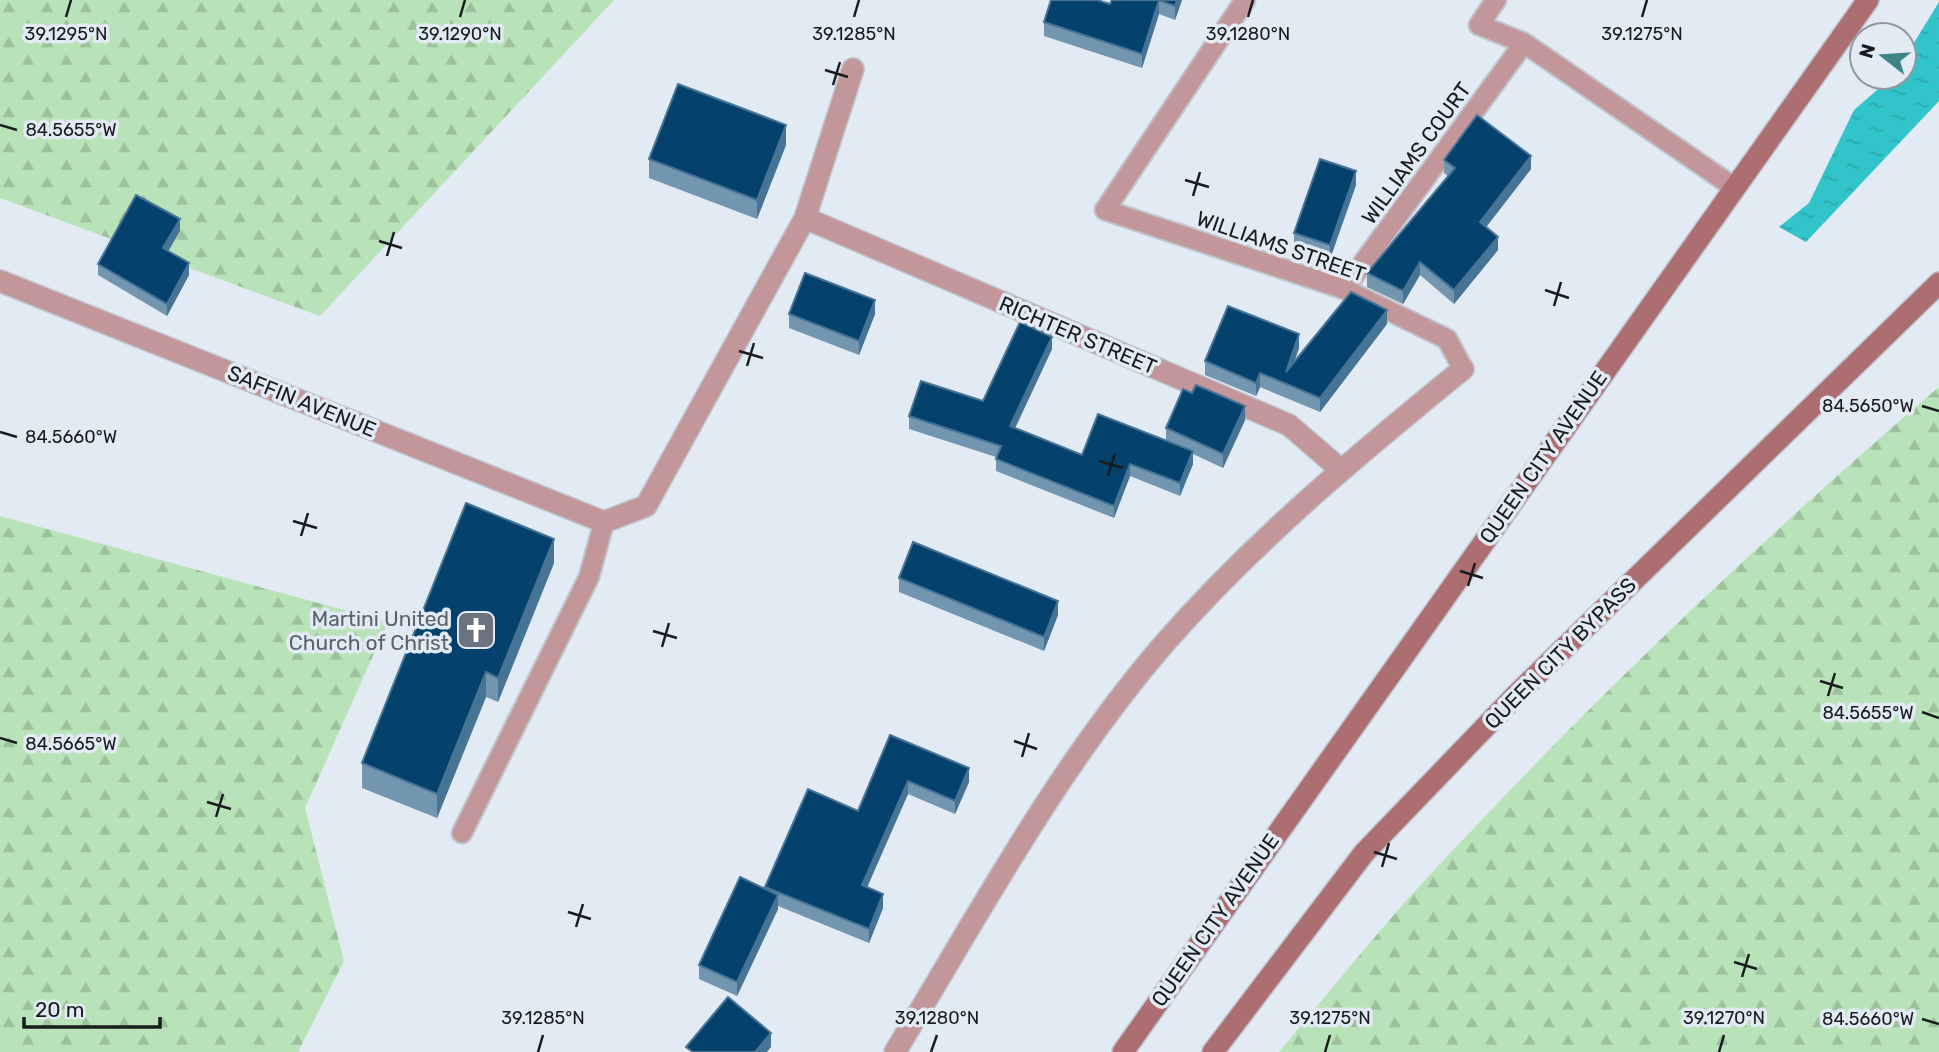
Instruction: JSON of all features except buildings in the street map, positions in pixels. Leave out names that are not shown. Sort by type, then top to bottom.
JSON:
[{"type":"main road","name":"QUEEN CITY AVENUE","points":[[1123,1052],[1868,0]]},
{"type":"main road","name":"QUEEN CITY BYPASS","points":[[1213,1052],[1364,853],[1516,695],[1939,283]]},
{"type":"street","points":[[604,522],[646,506],[805,218],[853,69]]},
{"type":"street","name":"RICHTER STREET","points":[[805,218],[1289,425],[1340,470]]},
{"type":"street","name":"SAFFIN AVENUE","points":[[0,281],[604,522]]},
{"type":"street","points":[[895,1052],[1017,851],[1085,746],[1162,647],[1237,564],[1340,470],[1463,369]]},
{"type":"lane","name":"WILLIAMS STREET","points":[[1245,0],[1105,210],[1344,289],[1447,339],[1463,369]]},
{"type":"lane","points":[[1496,0],[1479,25],[1524,43],[1735,188]]},
{"type":"lane","name":"WILLIAMS COURT","points":[[1344,289],[1524,43]]},
{"type":"lane","points":[[462,833],[589,577],[604,522]]},
{"type":"green space","points":[[0,0],[614,0],[320,316],[0,198]]},
{"type":"green space","points":[[1939,387],[1939,1052],[1279,1052],[1408,899],[1549,750],[1740,564]]},
{"type":"green space","points":[[0,516],[388,622],[305,808],[344,961],[298,1052],[0,1052]]},
{"type":"water","points":[[1939,2],[1939,101],[1806,242],[1779,227],[1809,203],[1854,110],[1876,91],[1918,91],[1918,36]]},
{"type":"place","name":"Martini United Church of Christ","points":[[476,630]]}]
